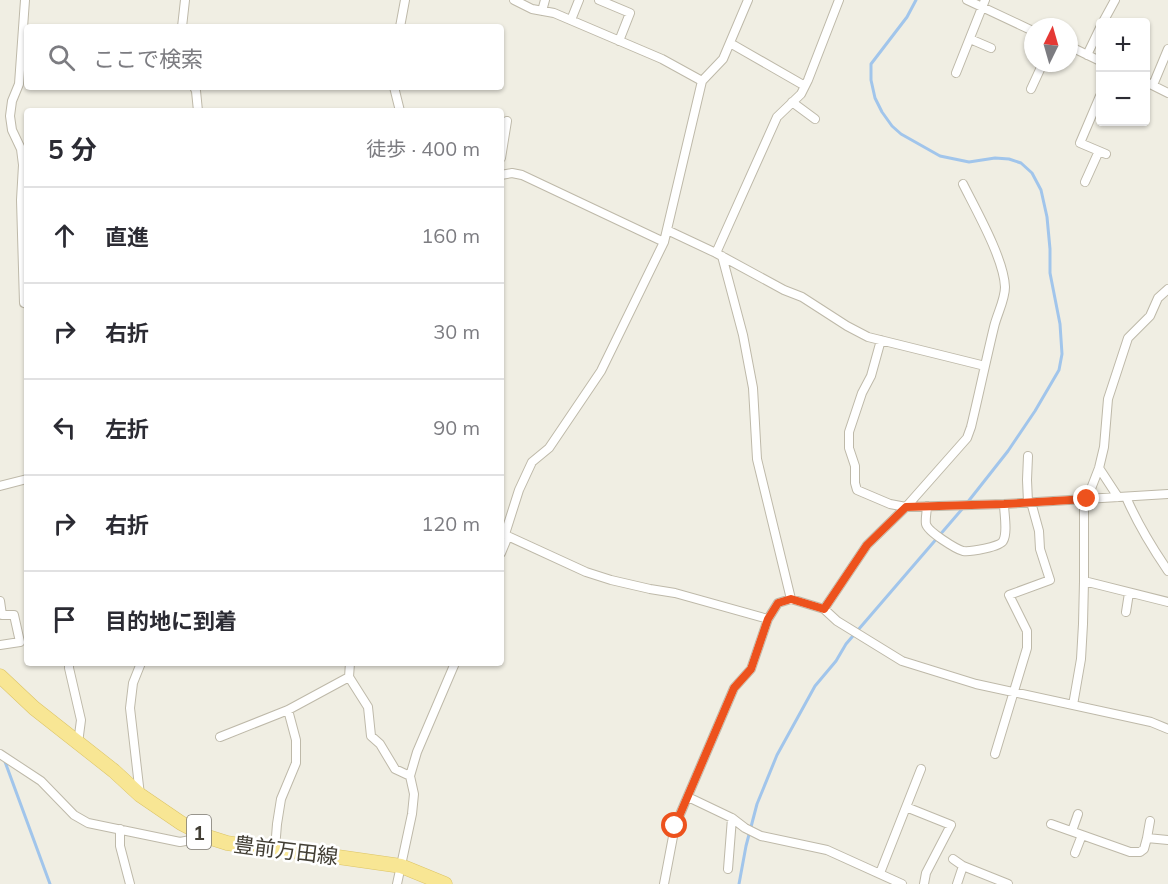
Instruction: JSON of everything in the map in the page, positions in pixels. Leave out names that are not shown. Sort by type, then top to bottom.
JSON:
[{"type":"main road","name":"豊前万田線","points":[[0,675],[34,708],[114,771],[140,795],[181,823],[207,837],[227,843],[296,850],[401,866],[445,884]]},
{"type":"street","points":[[24,303],[21,200],[23,165],[21,149],[12,129],[10,116],[12,101],[19,84],[25,0]]},
{"type":"street","points":[[182,24],[185,0]]},
{"type":"street","points":[[401,24],[405,0]]},
{"type":"street","points":[[514,0],[532,9],[554,13],[662,59],[702,81]]},
{"type":"street","points":[[542,11],[545,0]]},
{"type":"street","points":[[571,20],[579,0]]},
{"type":"street","points":[[599,0],[630,13],[619,41]]},
{"type":"street","points":[[748,0],[723,59],[702,81],[664,242],[601,371],[549,448],[532,462],[519,490],[505,534],[586,572],[611,580],[675,593],[768,619]]},
{"type":"street","points":[[791,599],[757,459],[753,388],[743,335],[719,255],[777,117],[801,94],[839,0]]},
{"type":"street","points":[[967,0],[984,4],[1024,26]]},
{"type":"street","points":[[1105,18],[1115,0]]},
{"type":"street","points":[[956,73],[984,4]]},
{"type":"street","points":[[1087,55],[1096,38]]},
{"type":"street","points":[[970,39],[991,48]]},
{"type":"street","points":[[730,43],[805,86]]},
{"type":"street","points":[[1150,81],[1168,49]]},
{"type":"street","points":[[1078,50],[1096,59]]},
{"type":"street","points":[[1031,89],[1039,72]]},
{"type":"street","points":[[1150,84],[1168,93]]},
{"type":"street","points":[[196,90],[198,108]]},
{"type":"street","points":[[395,90],[399,108]]},
{"type":"street","points":[[792,102],[815,119]]},
{"type":"street","points":[[1085,182],[1103,153],[1080,143],[1096,107]]},
{"type":"street","points":[[504,140],[507,121]]},
{"type":"street","points":[[504,174],[522,175],[664,242]]},
{"type":"street","points":[[824,609],[867,545],[906,507],[967,438],[971,427],[1005,285],[990,240],[963,184]]},
{"type":"street","points":[[667,230],[802,297],[868,337],[985,366]]},
{"type":"street","points":[[1073,705],[1081,659],[1085,499],[1099,468],[1104,447],[1108,399],[1128,338],[1150,316],[1158,298],[1168,289]]},
{"type":"street","points":[[881,340],[871,376],[862,393],[849,432],[849,448],[855,466],[857,490],[890,504],[906,507],[1004,504],[1168,494]]},
{"type":"street","points":[[995,754],[1027,648],[1027,631],[1009,595],[1050,580],[1040,549],[1039,531],[1030,502],[1027,480],[1029,456]]},
{"type":"street","points":[[1099,468],[1122,497],[1168,571]]},
{"type":"street","points":[[0,486],[24,482]]},
{"type":"street","points":[[927,506],[926,525],[930,531],[957,549],[966,551],[998,545],[1003,541],[1004,504]]},
{"type":"street","points":[[1084,581],[1168,602]]},
{"type":"street","points":[[1126,612],[1130,593]]},
{"type":"street","points":[[664,884],[675,826],[734,688],[751,669],[768,619],[778,603],[791,599],[824,609],[837,621],[902,661],[975,684],[1150,722],[1168,729]]},
{"type":"street","points":[[0,601],[1,615],[14,615],[20,642],[0,645]]},
{"type":"street","points":[[69,666],[81,720],[78,743]]},
{"type":"street","points":[[140,666],[133,683],[130,708],[140,795]]},
{"type":"street","points":[[350,666],[349,677],[368,707],[371,736],[380,744],[394,769],[410,776]]},
{"type":"street","points":[[397,884],[412,814],[414,794],[410,776],[417,752],[454,666]]},
{"type":"street","points":[[220,737],[288,710],[349,677]]},
{"type":"street","points":[[275,849],[282,799],[296,763],[296,740],[288,710]]},
{"type":"street","points":[[0,754],[41,781],[74,815],[88,823],[180,842],[207,837]]},
{"type":"street","points":[[880,873],[921,769]]},
{"type":"street","points":[[688,797],[732,818],[761,836],[827,850],[902,884]]},
{"type":"street","points":[[906,807],[951,825],[926,873],[924,884]]},
{"type":"street","points":[[1072,831],[1078,814]]},
{"type":"street","points":[[728,869],[732,818]]},
{"type":"street","points":[[1051,824],[1130,852],[1140,852],[1144,849],[1150,821]]},
{"type":"street","points":[[120,829],[120,846],[130,884]]},
{"type":"street","points":[[1075,853],[1082,835]]},
{"type":"street","points":[[1147,838],[1168,840]]},
{"type":"street","points":[[953,859],[963,866],[1008,884]]},
{"type":"street","points":[[957,884],[963,866]]},
{"type":"waterway","points":[[916,0],[907,17],[871,64],[871,80],[875,98],[892,126],[901,134],[940,156],[969,162],[995,158],[1009,159],[1021,163],[1032,173],[1041,190],[1047,217],[1050,273],[1060,324],[1062,354],[1059,370],[1008,451],[967,503]]},
{"type":"waterway","points":[[739,884],[757,804],[777,755],[815,686],[836,661],[846,644],[963,508]]},
{"type":"waterway","points":[[4,759],[50,884]]},
{"type":"route","points":[[675,826],[734,688],[751,669],[768,619],[778,603],[791,599],[824,609],[867,545],[906,507],[1087,499]]}]
